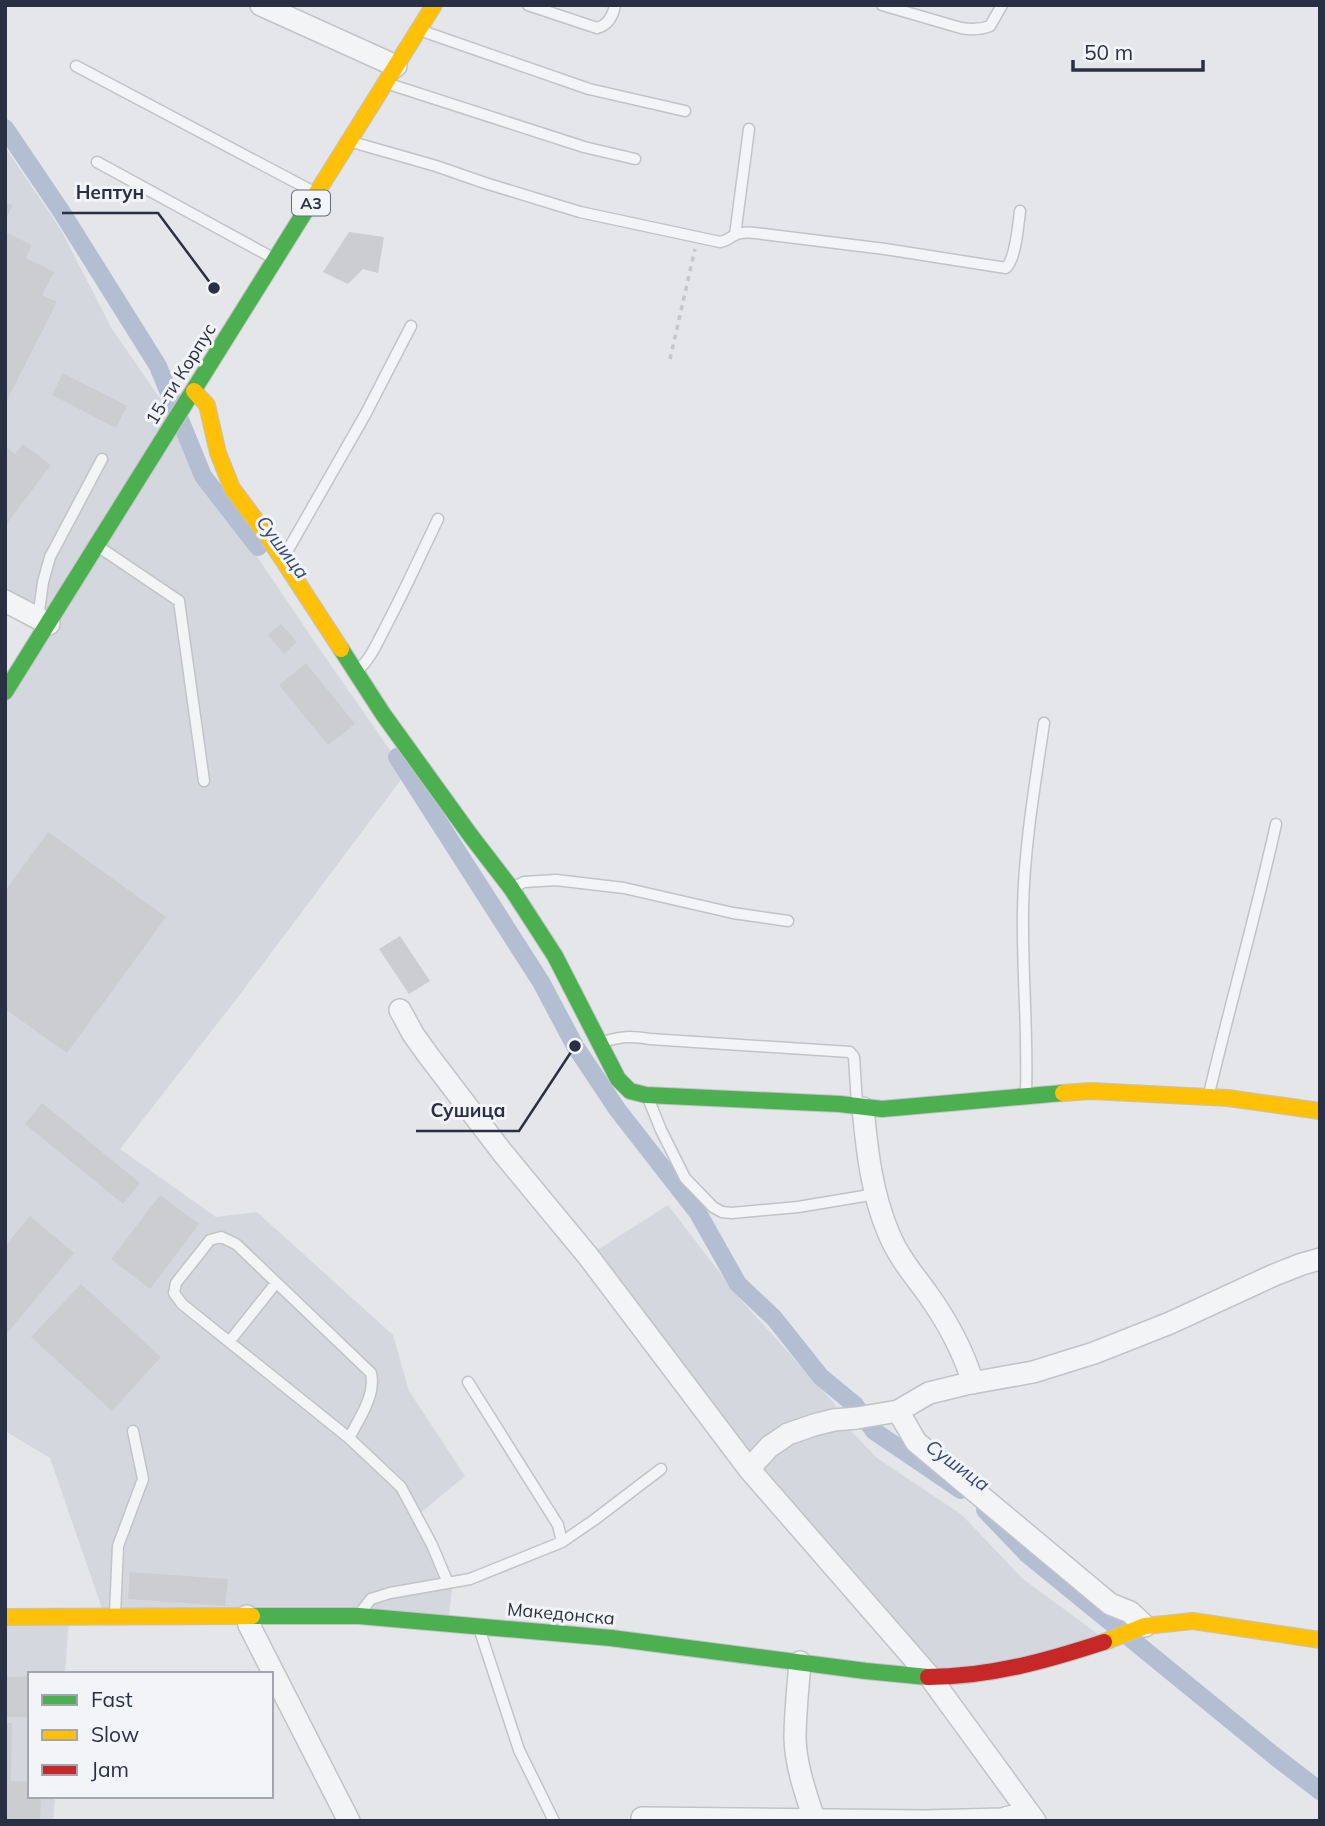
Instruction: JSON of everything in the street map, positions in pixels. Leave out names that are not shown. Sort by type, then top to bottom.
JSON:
[{"type":"street","points":[[261,5],[391,75]]},
{"type":"street","name":"15-ти Корпус","points":[[5,692],[44,621],[97,546],[434,5]]},
{"type":"street","points":[[190,396],[207,405],[218,453],[232,488],[280,556],[355,673],[463,825],[512,888],[555,956],[622,1085],[635,1094],[839,1104],[860,1108],[955,1104],[1091,1091],[1228,1098],[1320,1111]]},
{"type":"street","points":[[5,601],[44,621]]},
{"type":"street","points":[[400,1010],[428,1055],[502,1152],[588,1256],[748,1469],[930,1676],[1032,1816]]},
{"type":"street","points":[[860,1108],[876,1194],[888,1234],[959,1345],[973,1383]]},
{"type":"street","points":[[748,1469],[769,1447],[788,1434],[834,1420],[898,1411],[929,1393],[1033,1372],[1094,1353],[1170,1323],[1274,1275],[1320,1259]]},
{"type":"street","points":[[898,1411],[916,1442],[1110,1604],[1130,1612],[1145,1626]]},
{"type":"street","points":[[247,1616],[249,1625],[349,1821]]},
{"type":"street","name":"Македонска","points":[[5,1618],[359,1616],[611,1638],[866,1671],[930,1676],[975,1675],[1045,1661],[1107,1642],[1145,1626],[1167,1623],[1193,1621],[1320,1640]]},
{"type":"street","points":[[800,1662],[795,1739],[804,1788],[814,1819]]},
{"type":"street","points":[[642,1818],[925,1821],[1032,1816]]},
{"type":"lane","points":[[528,5],[597,28],[608,21],[615,5]]},
{"type":"lane","points":[[882,5],[961,28],[981,30],[990,26],[1002,5]]},
{"type":"lane","points":[[419,30],[589,89],[685,111]]},
{"type":"lane","points":[[76,66],[317,194]]},
{"type":"lane","points":[[391,75],[414,93],[584,147],[635,159]]},
{"type":"lane","points":[[735,235],[749,129]]},
{"type":"lane","points":[[349,141],[580,212],[720,242],[748,232],[763,233],[1006,268],[1013,256],[1020,211]]},
{"type":"lane","points":[[97,162],[275,260]]},
{"type":"lane","points":[[280,556],[289,548],[365,415],[411,326]]},
{"type":"lane","points":[[44,621],[43,582],[50,557],[102,459]]},
{"type":"lane","points":[[355,673],[365,664],[373,650],[438,519]]},
{"type":"lane","points":[[97,546],[179,601],[204,781]]},
{"type":"lane","points":[[1026,1096],[1024,887],[1028,836],[1044,723]]},
{"type":"lane","points":[[1208,1097],[1276,824]]},
{"type":"lane","points":[[512,888],[524,882],[556,880],[625,888],[733,913],[788,921]]},
{"type":"lane","points":[[600,1043],[632,1036],[850,1052],[854,1057],[860,1108]]},
{"type":"lane","points":[[646,1095],[685,1178],[713,1207],[722,1212],[798,1207],[876,1194]]},
{"type":"lane","points":[[349,1438],[372,1391],[371,1373],[236,1244],[221,1237],[210,1240],[176,1283],[174,1293],[182,1304],[349,1438],[401,1487],[432,1545],[448,1583]]},
{"type":"lane","points":[[229,1342],[276,1283]]},
{"type":"lane","points":[[468,1382],[558,1525],[562,1542]]},
{"type":"lane","points":[[115,1616],[118,1546],[144,1479],[133,1431]]},
{"type":"lane","points":[[359,1616],[371,1599],[390,1593],[470,1579],[562,1542],[660,1469]]},
{"type":"lane","points":[[478,1626],[519,1750],[554,1821]]},
{"type":"path","points":[[670,359],[698,237]]},
{"type":"shaded area","points":[[5,147],[61,230],[112,329],[175,420],[203,476],[406,773],[120,1149],[216,1217],[257,1212],[393,1335],[409,1391],[465,1476],[417,1516],[453,1581],[448,1624],[105,1617],[50,1458],[5,1431],[5,692],[49,624],[5,601]]},
{"type":"shaded area","points":[[668,1205],[740,1299],[833,1402],[852,1432],[877,1458],[962,1515],[1022,1578],[1107,1641],[930,1677],[588,1256]]},
{"type":"shaded area","points":[[5,1617],[69,1617],[65,1672],[28,1672],[28,1798],[55,1798],[53,1821],[5,1821]]},
{"type":"building","points":[[5,202],[13,205],[5,220]]},
{"type":"building","points":[[5,232],[32,245],[26,258],[54,272],[42,295],[57,302],[5,404]]},
{"type":"building","points":[[349,232],[384,237],[378,273],[363,269],[348,284],[323,272]]},
{"type":"building","points":[[63,373],[127,406],[116,428],[52,395]]},
{"type":"building","points":[[23,444],[51,465],[5,526],[5,447],[15,454]]},
{"type":"building","points":[[281,624],[297,642],[284,654],[268,635]]},
{"type":"building","points":[[306,663],[355,724],[328,745],[279,685]]},
{"type":"building","points":[[48,832],[166,917],[67,1053],[5,1009],[5,891]]},
{"type":"building","points":[[400,936],[430,981],[409,994],[379,949]]},
{"type":"building","points":[[42,1103],[140,1183],[123,1204],[25,1124]]},
{"type":"building","points":[[160,1195],[199,1224],[150,1289],[111,1259]]},
{"type":"building","points":[[30,1216],[74,1253],[5,1336],[5,1246]]},
{"type":"building","points":[[81,1284],[161,1357],[112,1411],[31,1337]]},
{"type":"building","points":[[130,1572],[228,1579],[225,1606],[128,1599]]},
{"type":"building","points":[[28,1676],[28,1717],[5,1717],[5,1677]]},
{"type":"building","points":[[5,1723],[12,1723],[11,1781],[28,1782],[28,1798],[41,1798],[40,1821],[5,1821]]},
{"type":"waterway","name":"Сушица","points":[[5,128],[61,211],[158,366],[203,476],[258,547]]},
{"type":"waterway","name":"Сушица","points":[[397,757],[541,982],[575,1046],[617,1109],[698,1213],[738,1284],[774,1318],[821,1377],[855,1405],[874,1431],[961,1490]]},
{"type":"waterway","name":"Сушица","points":[[985,1510],[1027,1554],[1320,1791]]},
{"type":"traffic: fast","points":[[5,692],[311,202]]},
{"type":"traffic: fast","points":[[341,649],[383,714],[511,888],[555,956],[618,1079],[630,1091],[646,1095],[840,1104],[882,1109],[1063,1093]]},
{"type":"traffic: fast","points":[[252,1616],[359,1616],[611,1638],[928,1677]]},
{"type":"traffic: slow","points":[[311,202],[434,5]]},
{"type":"traffic: slow","points":[[194,391],[207,405],[218,453],[232,488],[266,534],[341,649]]},
{"type":"traffic: slow","points":[[1063,1093],[1091,1091],[1228,1098],[1320,1111]]},
{"type":"traffic: slow","points":[[5,1617],[252,1616]]},
{"type":"traffic: slow","points":[[1104,1642],[1145,1626],[1193,1621],[1320,1640]]},
{"type":"traffic: jam","points":[[928,1677],[1017,1667],[1104,1642]]},
{"type":"place","name":"Нептун","points":[[214,288]]},
{"type":"place","name":"Сушица","points":[[575,1046]]}]
